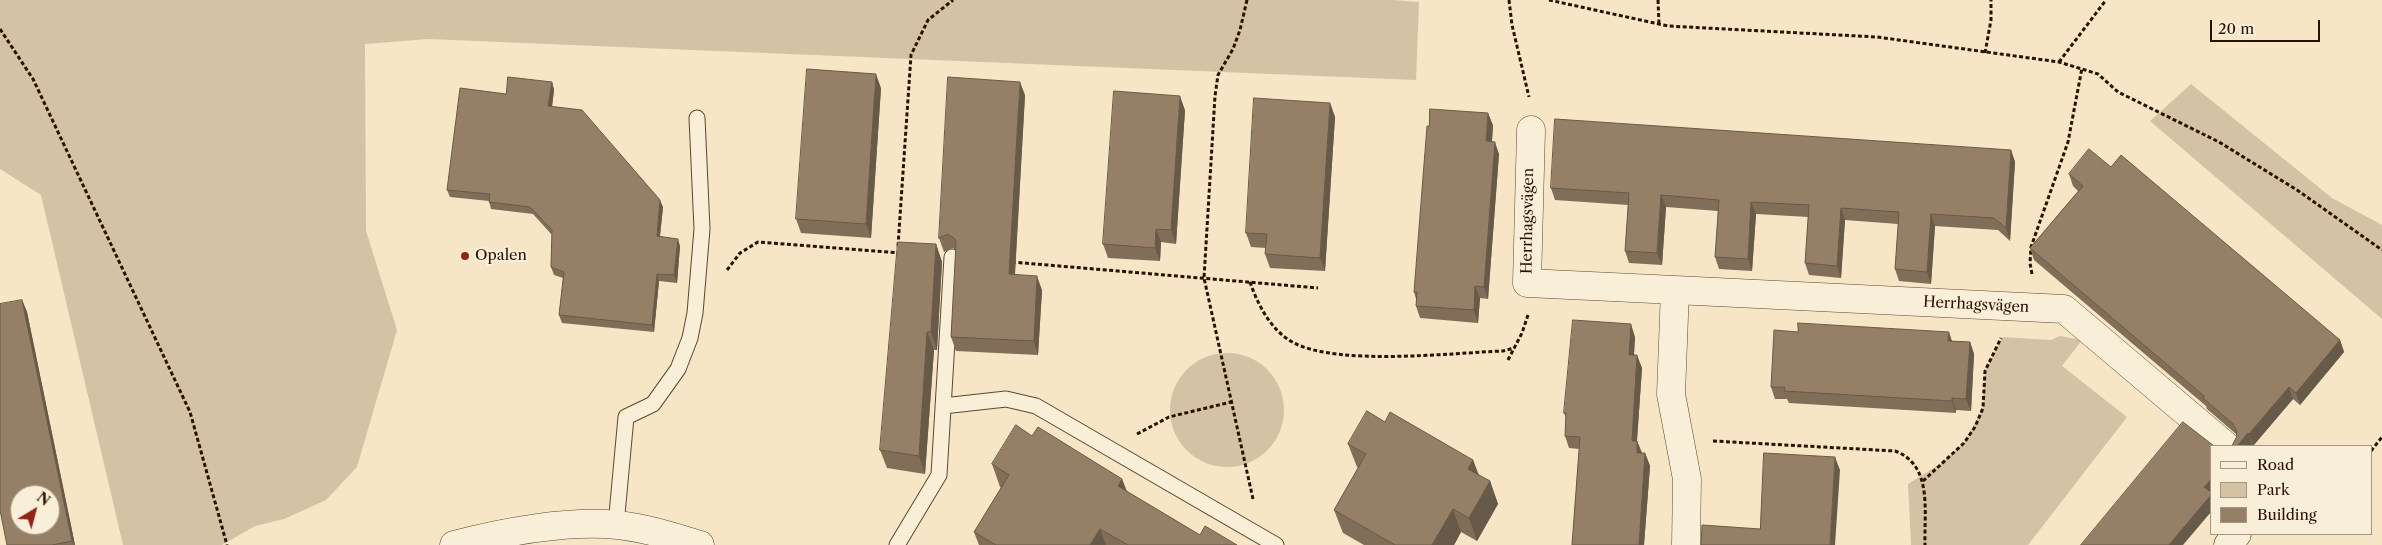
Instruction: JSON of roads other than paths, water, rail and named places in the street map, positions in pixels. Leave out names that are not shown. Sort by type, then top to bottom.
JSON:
[{"type":"street","name":"Herrhagsvägen","points":[[1531,130],[1527,283],[2064,309],[2225,445]]},
{"type":"street","points":[[1676,290],[1672,394],[1678,438],[1687,480],[1686,545]]},
{"type":"street","points":[[454,545],[498,533],[566,526],[616,525],[653,531],[700,545]]},
{"type":"street","points":[[2228,545],[2236,535]]},
{"type":"lane","points":[[616,525],[626,417],[653,404],[678,369],[690,338],[697,292],[702,229],[697,118]]},
{"type":"lane","points":[[897,545],[939,475],[952,257]]},
{"type":"lane","points":[[943,406],[1006,399],[1036,406],[1276,545]]},
{"type":"place","name":"Opalen","points":[[465,256]]}]
